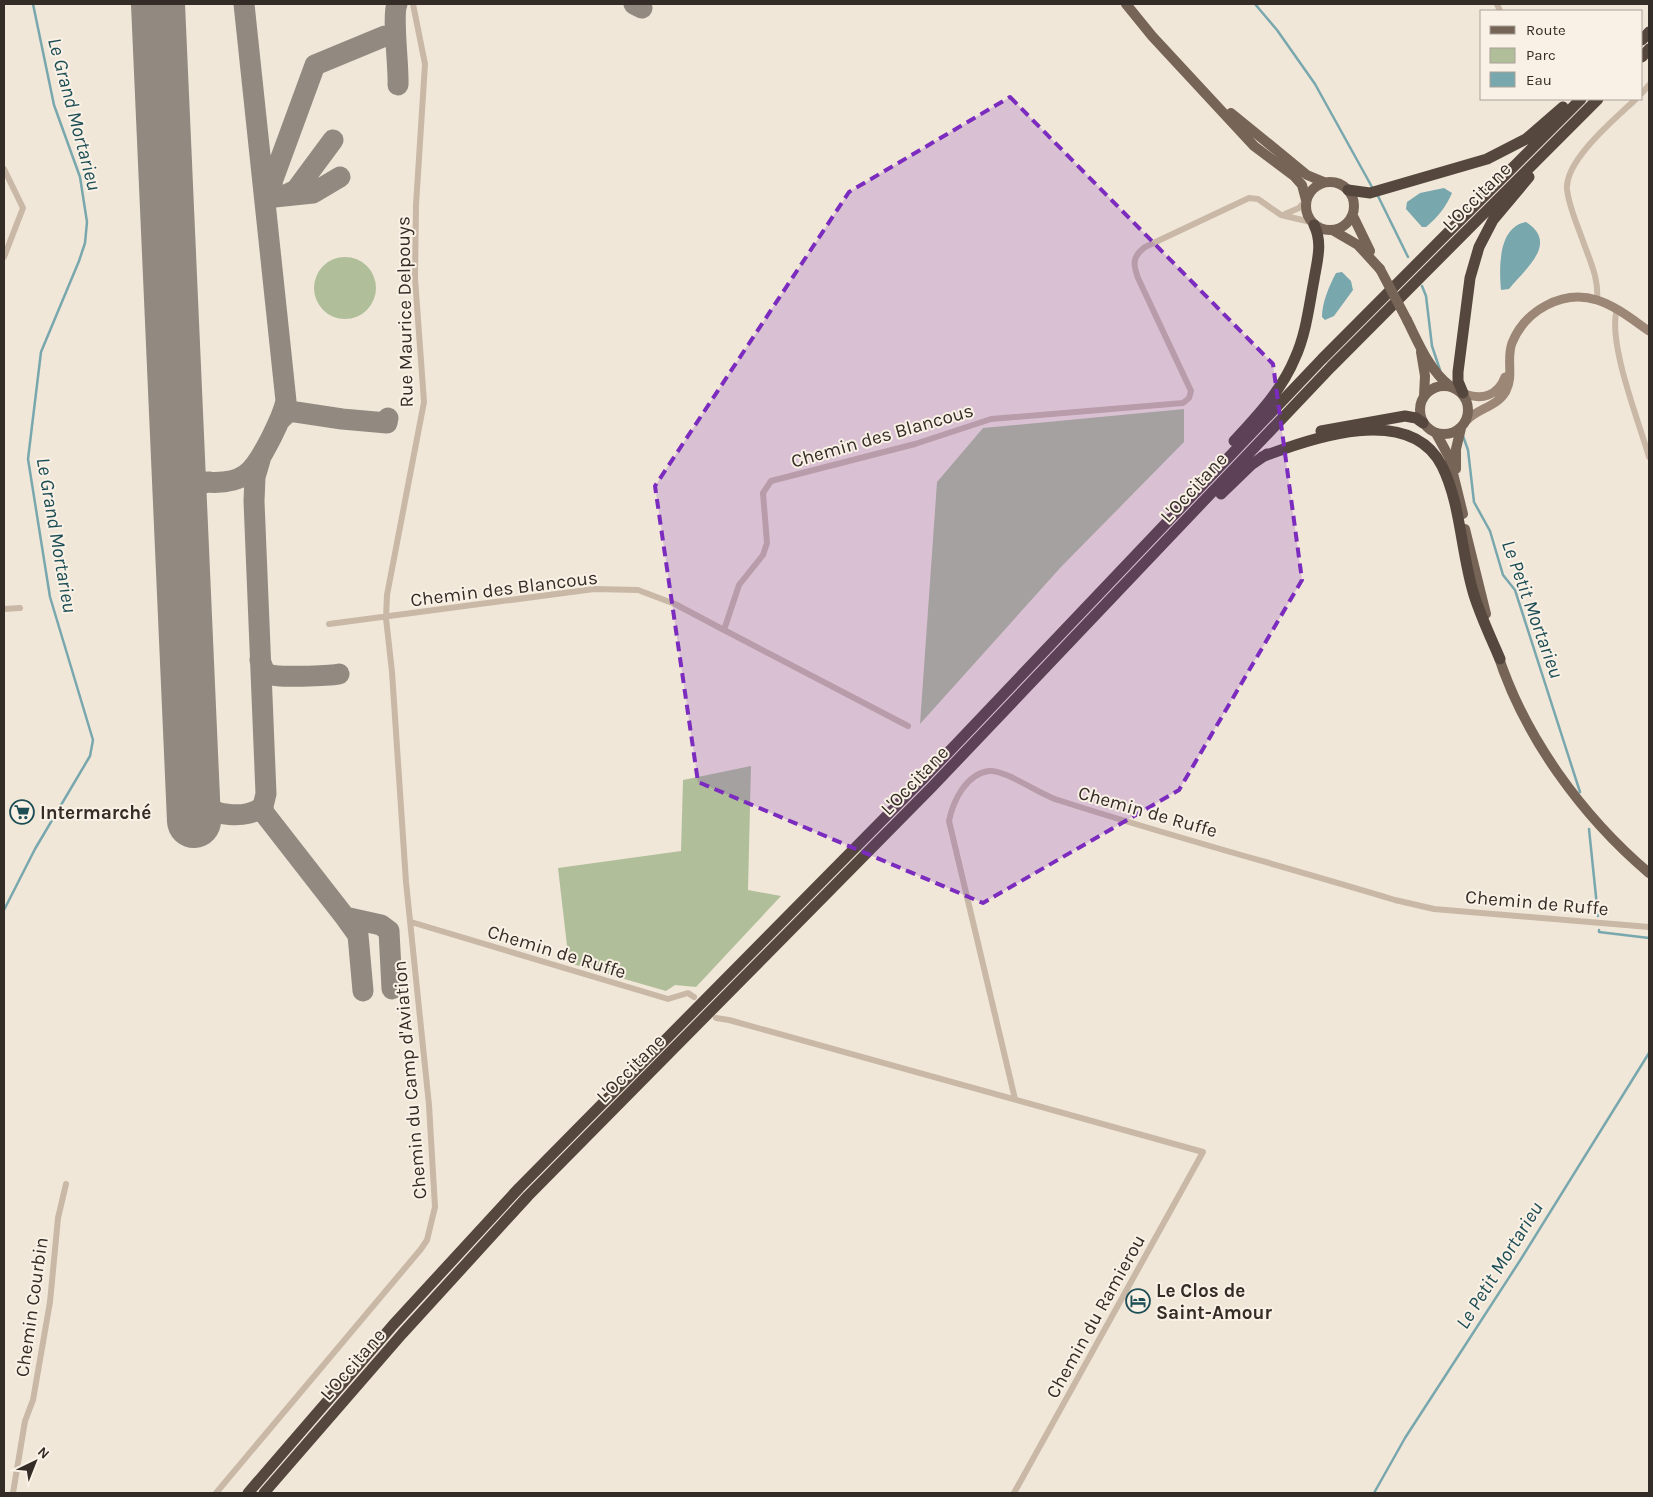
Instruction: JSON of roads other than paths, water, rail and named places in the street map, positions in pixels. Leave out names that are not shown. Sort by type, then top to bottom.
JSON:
[{"type":"highway","points":[[1348,190],[1370,193],[1487,159],[1526,139],[1570,100]]},
{"type":"highway","name":"L'Occitane","points":[[248,1493],[393,1325],[519,1188],[923,779],[1322,359],[1580,100]]},
{"type":"highway","points":[[1463,393],[1458,381],[1458,372],[1467,301],[1473,263],[1484,235],[1504,205],[1598,100]]},
{"type":"highway","name":"L'Occitane","points":[[264,1493],[402,1334],[528,1196],[932,788],[1331,367],[1598,100]]},
{"type":"highway","points":[[1145,545],[1260,411],[1289,371],[1301,341],[1318,257],[1320,243],[1312,223]]},
{"type":"highway","points":[[1135,574],[1262,457],[1300,438],[1336,427],[1405,416],[1416,418],[1424,423]]},
{"type":"highway","points":[[1262,457],[1301,442],[1376,430],[1403,433],[1428,449],[1442,467],[1449,486],[1474,594],[1500,659]]},
{"type":"main road","points":[[1126,4],[1152,36],[1254,146],[1294,176],[1302,185],[1307,215],[1312,223],[1326,231],[1334,231],[1348,223],[1353,216]]},
{"type":"main road","points":[[1208,95],[1308,175],[1324,182],[1337,183],[1348,190],[1354,202],[1353,216],[1420,346],[1440,378],[1463,393],[1478,397],[1494,394],[1501,386],[1509,367]]},
{"type":"main road","points":[[1306,200],[1313,189],[1324,182]]},
{"type":"main road","points":[[1334,231],[1358,245],[1380,269]]},
{"type":"main road","points":[[1436,433],[1445,434],[1464,424],[1476,413],[1501,399],[1509,385],[1511,345],[1528,317],[1542,307],[1554,302],[1583,297],[1597,300],[1617,310],[1649,331]]},
{"type":"main road","points":[[1420,346],[1425,376],[1424,396],[1420,409],[1424,423],[1436,433],[1445,447],[1458,493],[1474,567],[1500,659],[1521,709],[1575,795],[1610,837],[1649,873]]},
{"type":"main road","points":[[1424,396],[1436,387],[1450,386]]},
{"type":"main road","points":[[1458,493],[1456,448],[1469,406],[1463,393]]},
{"type":"street","name":"Rue Maurice Delpouys","points":[[386,618],[387,595],[424,402],[415,278],[416,205],[425,64],[413,4]]},
{"type":"street","points":[[1597,300],[1596,279],[1570,202],[1568,176],[1582,154],[1635,100]]},
{"type":"street","points":[[4,169],[23,208],[4,257]]},
{"type":"street","name":"Chemin des Blancous","points":[[329,624],[386,618],[594,589],[638,590],[675,604],[724,630],[740,585],[763,555],[767,543],[763,493],[771,481],[915,444],[991,419],[1118,410],[1183,403],[1187,400],[1191,390],[1138,278],[1133,264],[1135,256],[1145,247],[1249,198],[1258,199],[1281,215],[1312,223]]},
{"type":"street","points":[[1281,215],[1293,212],[1306,200]]},
{"type":"street","points":[[1617,310],[1614,320],[1617,347],[1649,457]]},
{"type":"street","points":[[4,609],[20,608]]},
{"type":"street","name":"Chemin du Camp d'Aviation","points":[[216,1493],[428,1240],[434,1208],[429,1105],[406,882],[392,672],[386,618]]},
{"type":"street","points":[[724,630],[908,726]]},
{"type":"street","name":"Chemin de Ruffe","points":[[1015,1099],[949,821],[952,806],[958,796],[974,777],[982,772],[998,772],[1055,800],[1395,900],[1434,909],[1649,927]]},
{"type":"street","name":"Chemin de Ruffe","points":[[411,922],[652,995],[668,999],[688,994],[694,997]]},
{"type":"street","points":[[716,1018],[1015,1099]]},
{"type":"street","name":"Chemin du Ramierou","points":[[1014,1493],[1203,1152],[1015,1099]]},
{"type":"street","name":"Chemin Courbin","points":[[14,1493],[25,1421],[32,1400],[50,1302],[60,1209],[66,1184]]},
{"type":"water","points":[[1444,188],[1452,193],[1447,203],[1426,227],[1422,227],[1406,209],[1407,202],[1420,193]]},
{"type":"water","points":[[1526,222],[1535,230],[1540,238],[1540,247],[1531,264],[1509,289],[1501,290],[1500,271],[1505,240],[1517,225]]},
{"type":"water","points":[[1342,272],[1351,281],[1353,290],[1334,316],[1325,320],[1322,317],[1326,295],[1336,273]]},
{"type":"waterway","name":"Le Grand Mortarieu","points":[[4,910],[35,849],[90,756],[93,740],[50,597],[28,459],[41,352],[79,261],[85,243],[87,222],[80,177],[54,105],[33,4]]},
{"type":"waterway","name":"Le Petit Mortarieu","points":[[1255,4],[1277,30],[1315,84],[1372,187]]},
{"type":"waterway","name":"Le Petit Mortarieu","points":[[1378,196],[1408,257]]},
{"type":"waterway","name":"Le Petit Mortarieu","points":[[1422,286],[1426,296],[1432,346],[1440,370]]},
{"type":"waterway","name":"Le Petit Mortarieu","points":[[1463,436],[1468,450],[1474,502],[1490,531],[1503,575],[1515,590],[1580,792]]},
{"type":"waterway","name":"Le Petit Mortarieu","points":[[1589,829],[1598,916]]},
{"type":"waterway","name":"Le Petit Mortarieu","points":[[1599,930],[1599,932],[1649,938]]},
{"type":"waterway","name":"Le Petit Mortarieu","points":[[1374,1493],[1405,1438],[1521,1259],[1649,1053]]},
{"type":"place","name":"Intermarché","points":[[22,812]]},
{"type":"place","name":"Le Clos de Saint-Amour","points":[[1138,1301]]}]
